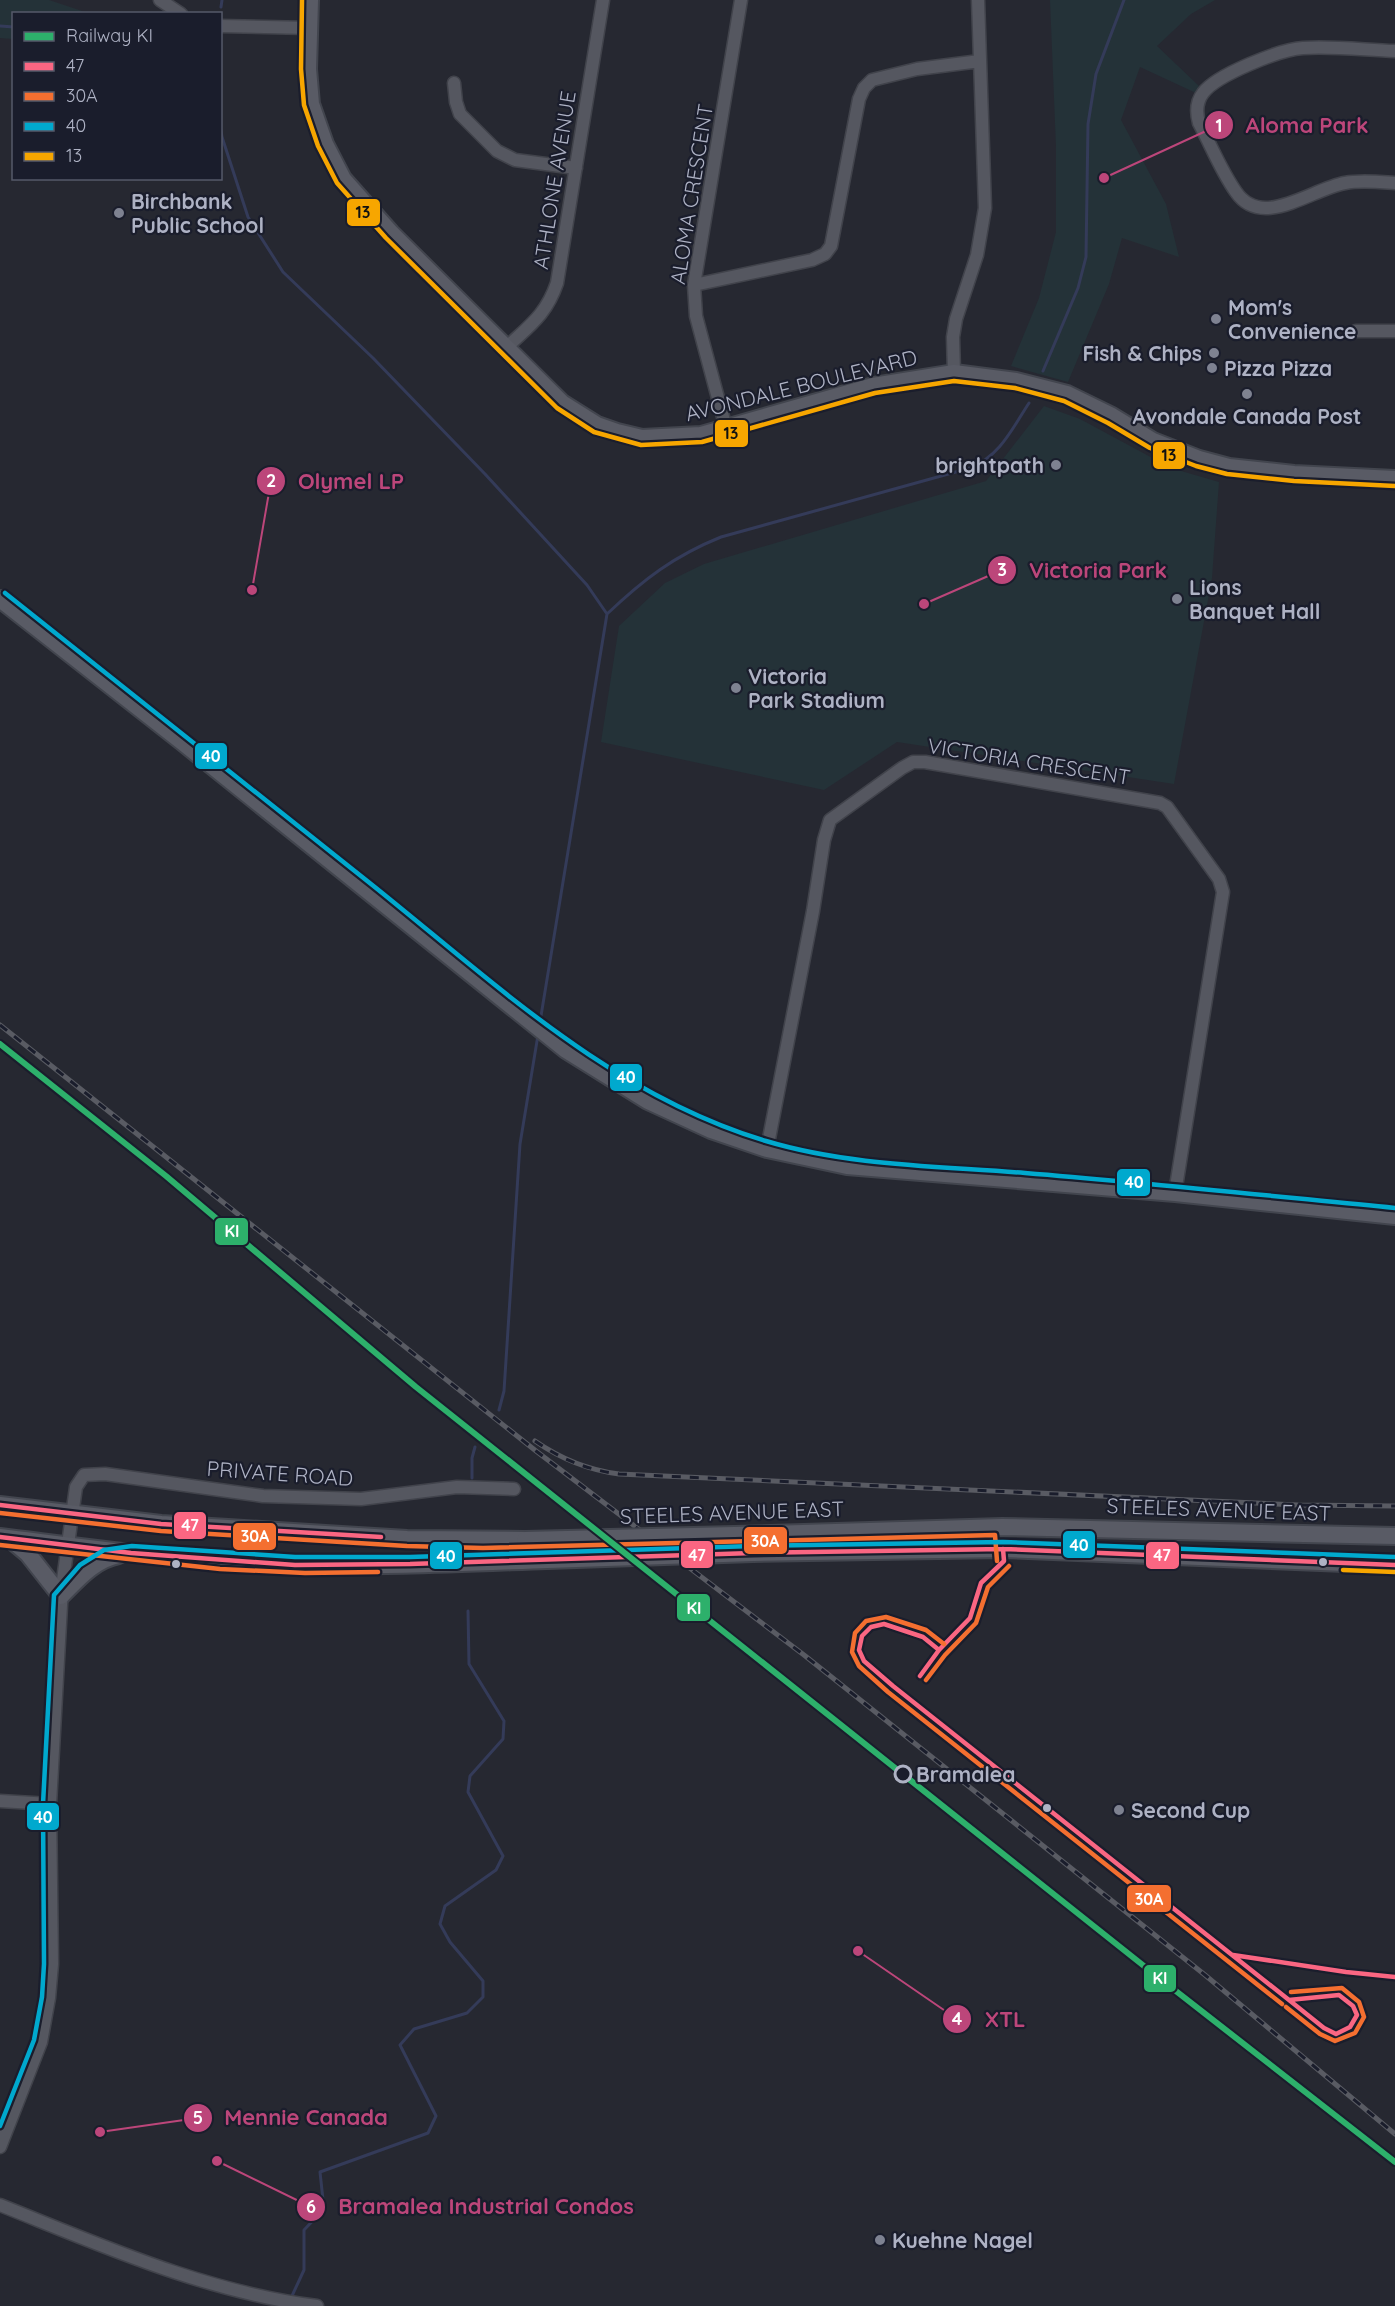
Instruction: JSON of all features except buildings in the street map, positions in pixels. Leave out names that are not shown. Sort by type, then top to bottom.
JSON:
[{"type":"main road","name":"AVONDALE BOULEVARD","points":[[310,0],[308,69],[311,104],[325,144],[343,179],[391,233],[506,348],[562,402],[597,425],[642,438],[701,435],[873,386],[954,373],[1016,381],[1067,394],[1112,416],[1153,441],[1199,459],[1229,467],[1294,474],[1395,479]]},
{"type":"main road","points":[[0,599],[552,1038],[592,1067],[648,1101],[711,1130],[767,1149],[847,1166],[1175,1193],[1395,1216]]},
{"type":"main road","name":"STEELES AVENUE EAST","points":[[0,1504],[162,1524],[407,1539],[525,1540],[1002,1527],[1395,1536]]},
{"type":"main road","points":[[1002,1527],[1003,1549]]},
{"type":"main road","points":[[4,1537],[28,1554],[62,1596],[85,1571],[107,1557],[131,1553]]},
{"type":"main road","name":"STEELES AVENUE EAST","points":[[4,1537],[131,1553],[295,1565],[1003,1549],[1395,1565]]},
{"type":"street","points":[[160,0],[178,12]]},
{"type":"street","name":"ATHLONE AVENUE","points":[[506,348],[542,314],[557,284],[603,0]]},
{"type":"street","name":"ALOMA CRESCENT","points":[[726,428],[696,316],[694,285],[741,0]]},
{"type":"street","points":[[954,373],[953,337],[956,319],[977,255],[986,208],[978,0]]},
{"type":"street","points":[[222,26],[309,28]]},
{"type":"street","points":[[1395,51],[1301,48],[1256,62],[1208,87],[1202,94],[1196,114],[1236,193],[1247,203],[1259,208],[1269,209],[1346,182],[1395,183]]},
{"type":"street","points":[[694,285],[812,260],[825,254],[831,246],[859,99],[864,88],[872,80],[917,69],[980,61]]},
{"type":"street","points":[[454,83],[460,114],[497,151],[515,160],[576,168]]},
{"type":"street","points":[[1356,331],[1395,331]]},
{"type":"street","name":"VICTORIA CRESCENT","points":[[767,1149],[813,911],[824,840],[830,820],[902,768],[913,762],[925,762],[1160,803],[1167,807],[1219,879],[1223,892],[1175,1193]]},
{"type":"street","name":"PRIVATE ROAD","points":[[72,1513],[76,1487],[88,1473],[263,1496],[361,1499],[457,1486],[514,1489]]},
{"type":"street","points":[[0,2146],[40,2042],[49,1998],[52,1964],[50,1804],[62,1596],[72,1513]]},
{"type":"street","points":[[0,1801],[50,1804]]},
{"type":"street","points":[[0,2205],[134,2259],[202,2282],[317,2306]]},
{"type":"shaded area","points":[[0,0],[49,0],[85,12],[12,12],[12,39],[0,38]]},
{"type":"shaded area","points":[[1050,0],[1215,0],[1191,14],[1157,46],[1199,86],[1196,93],[1140,67],[1121,120],[1166,204],[1179,257],[1122,238],[1109,284],[1068,382],[1011,366],[1039,298],[1056,232],[1056,147]]},
{"type":"shaded area","points":[[1044,406],[1080,419],[1171,468],[1219,482],[1212,578],[1174,784],[897,742],[824,790],[601,742],[619,626],[665,583],[704,564],[986,481]]},
{"type":"waterway","points":[[221,7],[222,0]]},
{"type":"waterway","points":[[1043,371],[1078,288],[1086,257],[1088,124],[1096,74],[1124,0]]},
{"type":"waterway","points":[[0,26],[12,27]]},
{"type":"waterway","points":[[222,137],[248,217],[283,272],[373,358],[485,474],[587,585],[607,614]]},
{"type":"waterway","points":[[540,1022],[607,614],[674,560],[721,537],[970,468],[997,449],[1029,403]]},
{"type":"waterway","points":[[499,1410],[504,1391],[520,1144],[538,1035]]},
{"type":"waterway","points":[[472,1478],[472,1458],[475,1447]]},
{"type":"waterway","points":[[291,2298],[304,2270],[304,2230],[324,2209],[320,2172],[428,2133],[436,2116],[400,2045],[414,2029],[467,2013],[483,1997],[483,1981],[450,1942],[440,1924],[445,1906],[496,1870],[503,1856],[468,1792],[470,1776],[503,1739],[504,1721],[469,1664],[468,1611]]},
{"type":"railway","points":[[0,1025],[536,1451],[804,1655],[1205,1975],[1395,2134]]},
{"type":"railway","points":[[535,1441],[575,1463],[619,1474],[1298,1505],[1395,1506]]},
{"type":"rail line","name":"KI","points":[[0,1044],[166,1176],[416,1387],[1149,1970],[1395,2162]]},
{"type":"transit line","name":"13","points":[[302,0],[301,69],[304,105],[318,146],[337,183],[386,238],[557,408],[594,432],[641,445],[702,442],[875,393],[954,381],[1015,388],[1064,401],[1150,448],[1196,466],[1227,474],[1294,481],[1395,486]]},
{"type":"transit line","name":"40","points":[[5,593],[556,1032],[605,1065],[656,1095],[709,1121],[766,1141],[829,1156],[894,1164],[1117,1181],[1395,1208]]},
{"type":"transit line","name":"47","points":[[0,1505],[161,1524],[381,1537]]},
{"type":"transit line","name":"30A","points":[[0,1513],[161,1531],[407,1546],[483,1548],[995,1535],[997,1561]]},
{"type":"transit line","name":"47","points":[[0,1537],[131,1553],[295,1565],[1003,1549],[1395,1565]]},
{"type":"transit line","name":"40","points":[[0,2126],[34,2040],[42,1997],[44,1964],[43,1804],[54,1595],[80,1565],[104,1550],[132,1546],[295,1557],[410,1557],[753,1546],[1003,1542],[1395,1557]]},
{"type":"transit line","name":"30A","points":[[0,1545],[220,1569],[305,1573],[378,1572]]},
{"type":"transit line","name":"47","points":[[920,1676],[939,1650],[970,1618],[981,1583],[1004,1561],[1003,1549]]},
{"type":"transit line","name":"30A","points":[[926,1680],[945,1655],[976,1623],[988,1587],[1009,1566]]},
{"type":"transit line","name":"13","points":[[1343,1570],[1395,1572]]},
{"type":"transit line","name":"30A","points":[[944,1644],[926,1630],[886,1617],[866,1621],[855,1633],[852,1652],[859,1666],[888,1692],[1282,2004]]},
{"type":"transit line","name":"47","points":[[939,1650],[923,1637],[884,1624],[871,1627],[862,1636],[859,1650],[864,1661],[893,1686],[1289,2000]]},
{"type":"transit line","name":"47","points":[[1233,1955],[1395,1977]]},
{"type":"transit line","name":"30A","points":[[1286,2007],[1320,2034],[1335,2041],[1355,2033],[1364,2017],[1359,2002],[1342,1988],[1291,1992]]},
{"type":"transit line","name":"47","points":[[1339,1995],[1353,2006],[1357,2015],[1350,2027],[1336,2034],[1324,2028],[1289,2000],[1339,1995]]},
{"type":"place","name":"Aloma Park","points":[[1104,178]]},
{"type":"place","name":"Birchbank Public School","points":[[119,213]]},
{"type":"place","name":"Mom's Convenience","points":[[1216,319]]},
{"type":"place","name":"Fish & Chips","points":[[1214,353]]},
{"type":"place","name":"Pizza Pizza","points":[[1212,368]]},
{"type":"place","name":"Avondale Canada Post","points":[[1247,394]]},
{"type":"place","name":"brightpath","points":[[1056,465]]},
{"type":"place","name":"Olymel LP","points":[[252,590]]},
{"type":"place","name":"Lions Banquet Hall","points":[[1177,599]]},
{"type":"place","name":"Victoria Park","points":[[924,604]]},
{"type":"place","name":"Victoria Park Stadium","points":[[736,688]]},
{"type":"place","name":"Bramalea","points":[[903,1774]]},
{"type":"place","name":"Second Cup","points":[[1119,1810]]},
{"type":"place","name":"XTL","points":[[858,1951]]},
{"type":"place","name":"Mennie Canada","points":[[100,2132]]},
{"type":"place","name":"Bramalea Industrial Condos","points":[[217,2161]]},
{"type":"place","name":"Kuehne Nagel","points":[[880,2240]]}]
